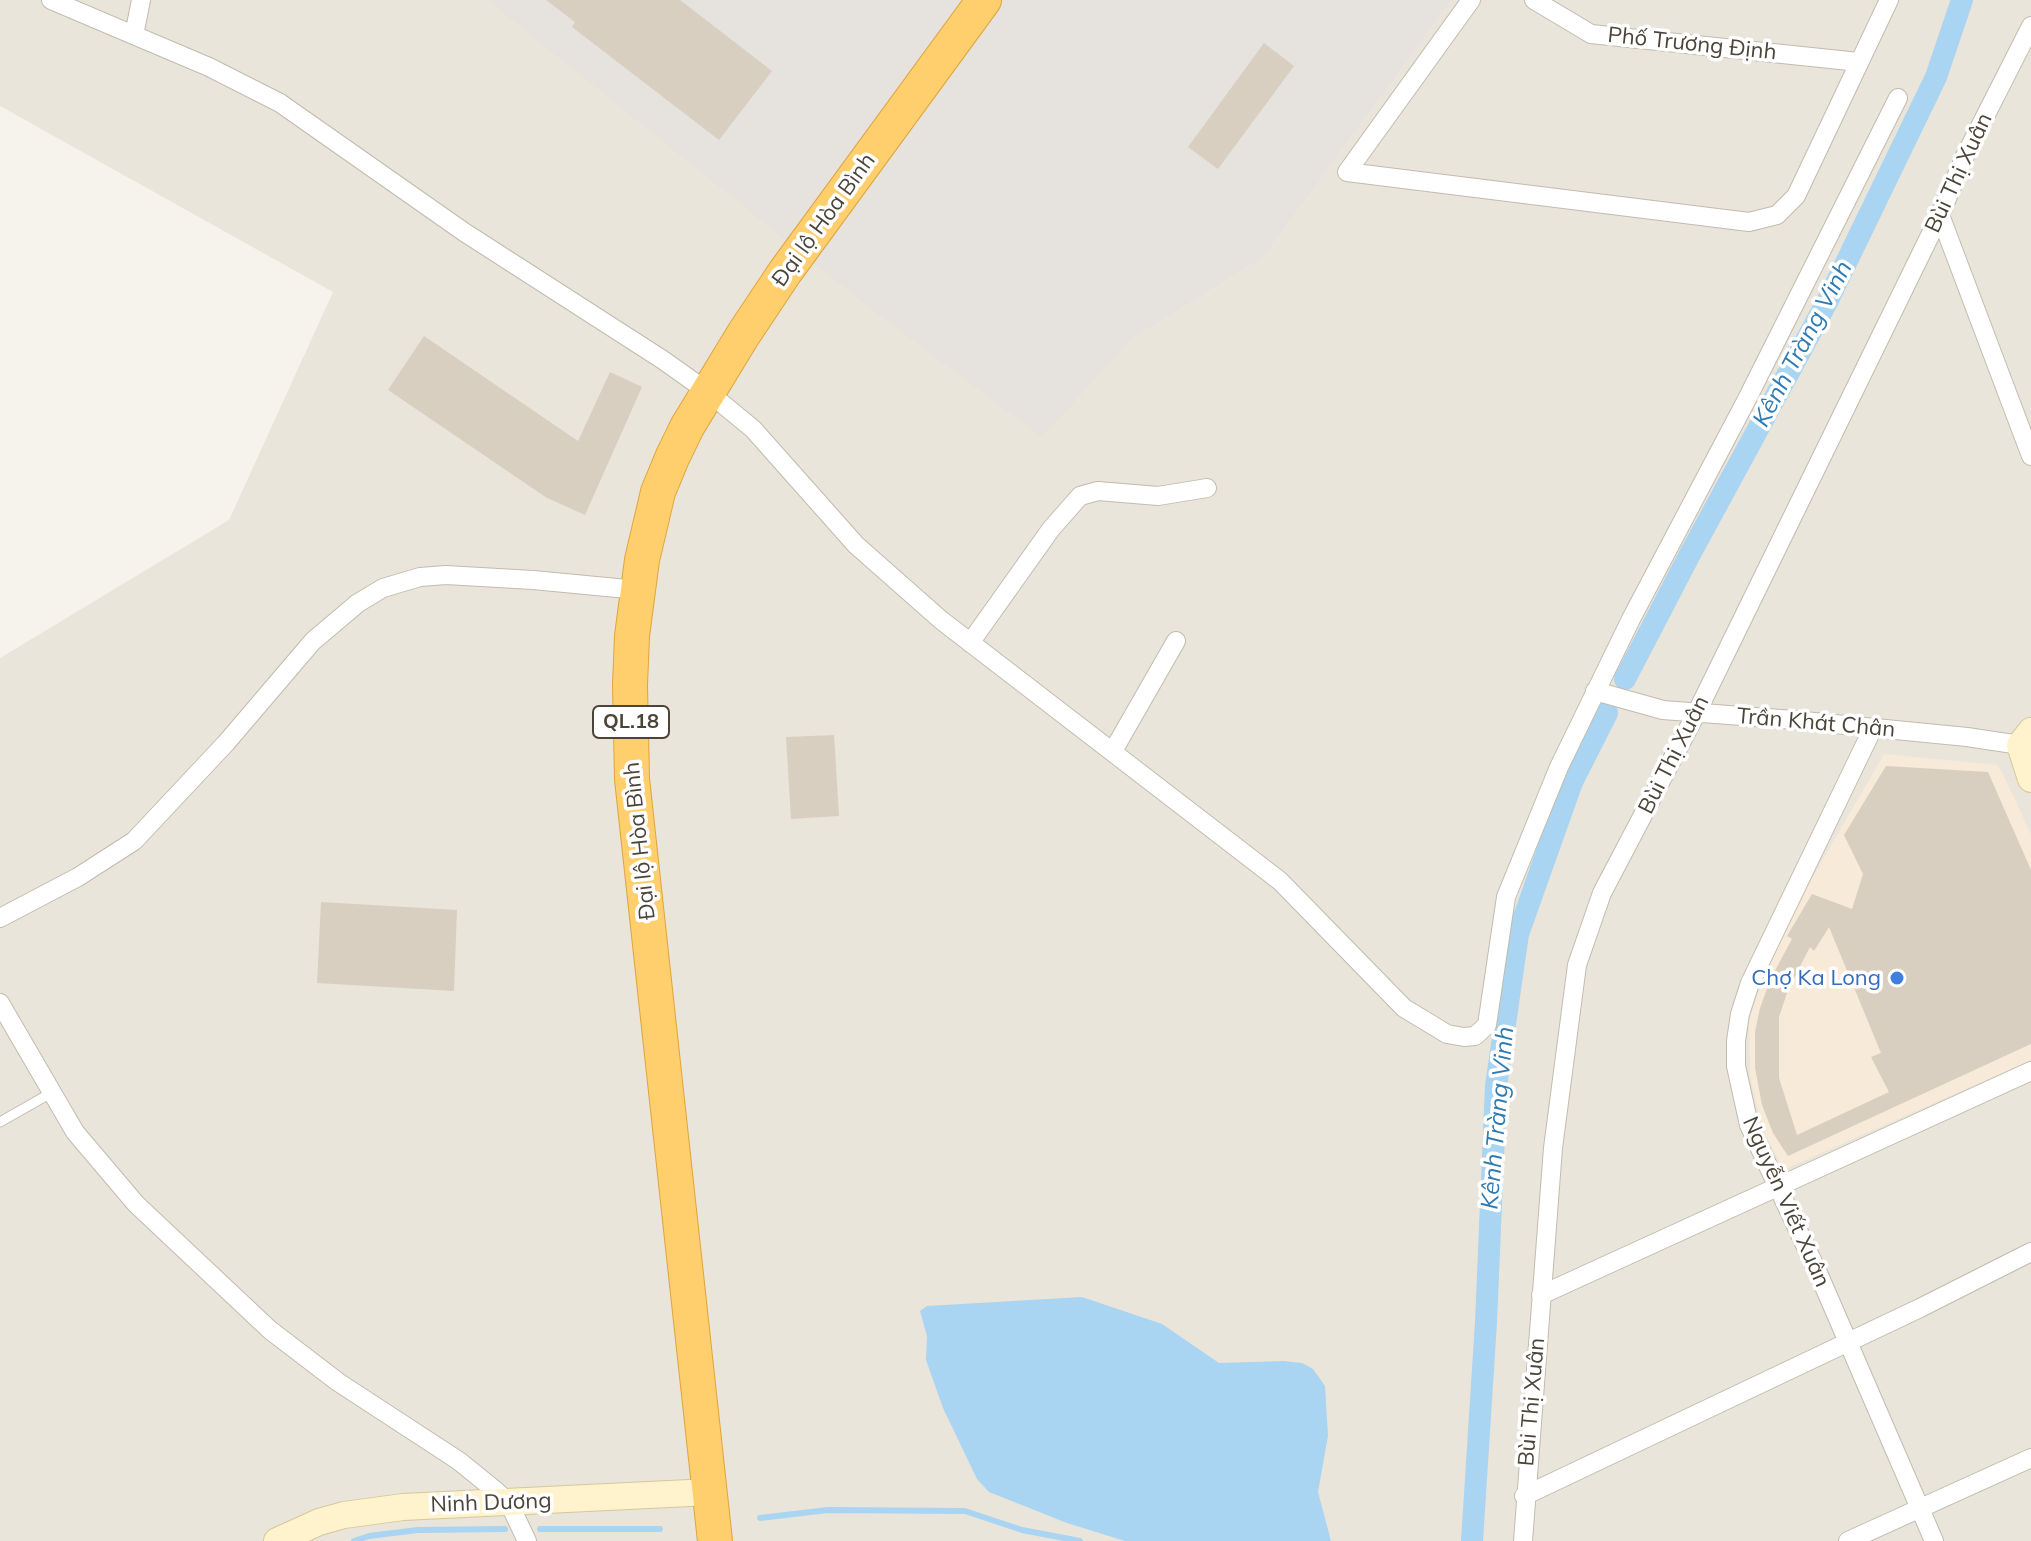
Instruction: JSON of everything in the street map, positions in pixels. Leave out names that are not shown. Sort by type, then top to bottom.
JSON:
[{"type":"highway","name":"Đại lộ Hòa Bình","points":[[715,1541],[632,779],[630,685],[638,590],[648,527],[658,492],[687,427],[708,392],[785,272],[984,0]]},
{"type":"street","points":[[51,0],[249,85],[280,103],[464,232],[708,392],[753,429],[856,545],[970,643],[1280,881],[1404,1008],[1447,1034],[1475,1036],[1482,1032],[1489,1016],[1506,897],[1553,780],[1595,691],[1746,401],[1898,98]]},
{"type":"street","points":[[134,35],[141,0]]},
{"type":"street","points":[[1471,0],[1347,172],[1749,222],[1777,215],[1796,196],[1889,0]]},
{"type":"street","name":"Phố Trương Định","points":[[1534,0],[1591,34],[1859,62]]},
{"type":"street","name":"Bùi Thị Xuân","points":[[1523,1541],[1524,1496],[1553,1148],[1577,965],[1602,893],[1696,714],[1940,215],[1965,156],[2031,26]]},
{"type":"street","points":[[1940,215],[2031,456]]},
{"type":"street","points":[[970,643],[1051,529],[1080,496],[1098,491],[1158,496],[1207,488]]},
{"type":"street","points":[[0,918],[78,877],[134,841],[226,743],[313,641],[358,603],[383,588],[420,577],[446,575],[638,590]]},
{"type":"street","points":[[1113,751],[1176,641]]},
{"type":"street","name":"Trần Khát Chân","points":[[1595,691],[1663,710],[1696,714],[1967,737],[2026,738]]},
{"type":"street","name":"Nguyễn Viết Xuân","points":[[1873,728],[1764,950],[1740,1014],[1736,1066],[1749,1125],[1934,1541]]},
{"type":"street","points":[[2026,738],[2031,779]]},
{"type":"street","points":[[0,1003],[75,1132],[118,1185],[270,1330],[338,1382],[459,1461],[509,1503],[527,1541]]},
{"type":"street","points":[[1541,1295],[2031,1071]]},
{"type":"street","points":[[1524,1496],[2031,1252]]},
{"type":"street","points":[[1848,1541],[2031,1458]]},
{"type":"street","name":"Ninh Dương","points":[[277,1541],[319,1522],[368,1510],[448,1503],[509,1503],[710,1492]]},
{"type":"lane","points":[[0,1122],[51,1093]]},
{"type":"shaded area","points":[[0,0],[487,0],[1042,436],[1132,339],[1263,258],[1452,0],[2031,0],[2031,1541],[0,1541],[0,658],[229,520],[333,292],[0,106]]},
{"type":"shaded area","points":[[487,0],[1452,0],[1263,258],[1132,339],[1042,437],[874,311]]},
{"type":"shaded area","name":"Chợ Ka Long","points":[[1884,754],[1997,765],[2002,772],[2031,834],[2031,1060],[1783,1170],[1762,1127],[1750,1076],[1749,1020],[1770,959]]},
{"type":"water","points":[[1082,1297],[1162,1324],[1219,1363],[1284,1361],[1302,1363],[1313,1369],[1325,1386],[1328,1436],[1318,1492],[1331,1541],[1125,1541],[1067,1523],[989,1492],[977,1479],[943,1408],[926,1360],[927,1336],[920,1311],[927,1306]]},
{"type":"building","points":[[546,0],[680,0],[772,71],[719,140],[572,27],[575,22]]},
{"type":"building","points":[[1264,43],[1294,66],[1218,169],[1188,147]]},
{"type":"building","points":[[424,336],[578,441],[610,372],[642,387],[585,515],[547,498],[388,390]]},
{"type":"building","points":[[834,735],[839,816],[791,819],[786,737]]},
{"type":"building","name":"Chợ Ka Long","points":[[1886,766],[1988,772],[2031,870],[2031,1044],[1788,1156],[1773,1133],[1762,1105],[1755,1068],[1755,1032],[1771,978],[1792,939],[1787,936],[1812,894],[1852,909],[1863,874],[1844,835]],"holes":[[[1829,927],[1881,1053],[1871,1057],[1889,1092],[1797,1135],[1779,1078],[1779,1017],[1788,990],[1810,947],[1814,951]]]},
{"type":"building","points":[[321,902],[457,910],[454,991],[317,983]]},
{"type":"waterway","name":"Kênh Tràng Vinh","points":[[1625,679],[1827,302],[1936,77],[1962,0]]},
{"type":"waterway","name":"Kênh Tràng Vinh","points":[[1472,1541],[1486,1322],[1496,1086],[1518,934],[1572,782],[1607,713]]},
{"type":"waterway","points":[[760,1518],[828,1510],[965,1511],[1022,1530],[1080,1541]]},
{"type":"waterway","points":[[354,1541],[418,1530],[505,1529]]},
{"type":"waterway","points":[[540,1529],[660,1529]]},
{"type":"place","name":"Chợ Ka Long","points":[[1897,978]]}]
